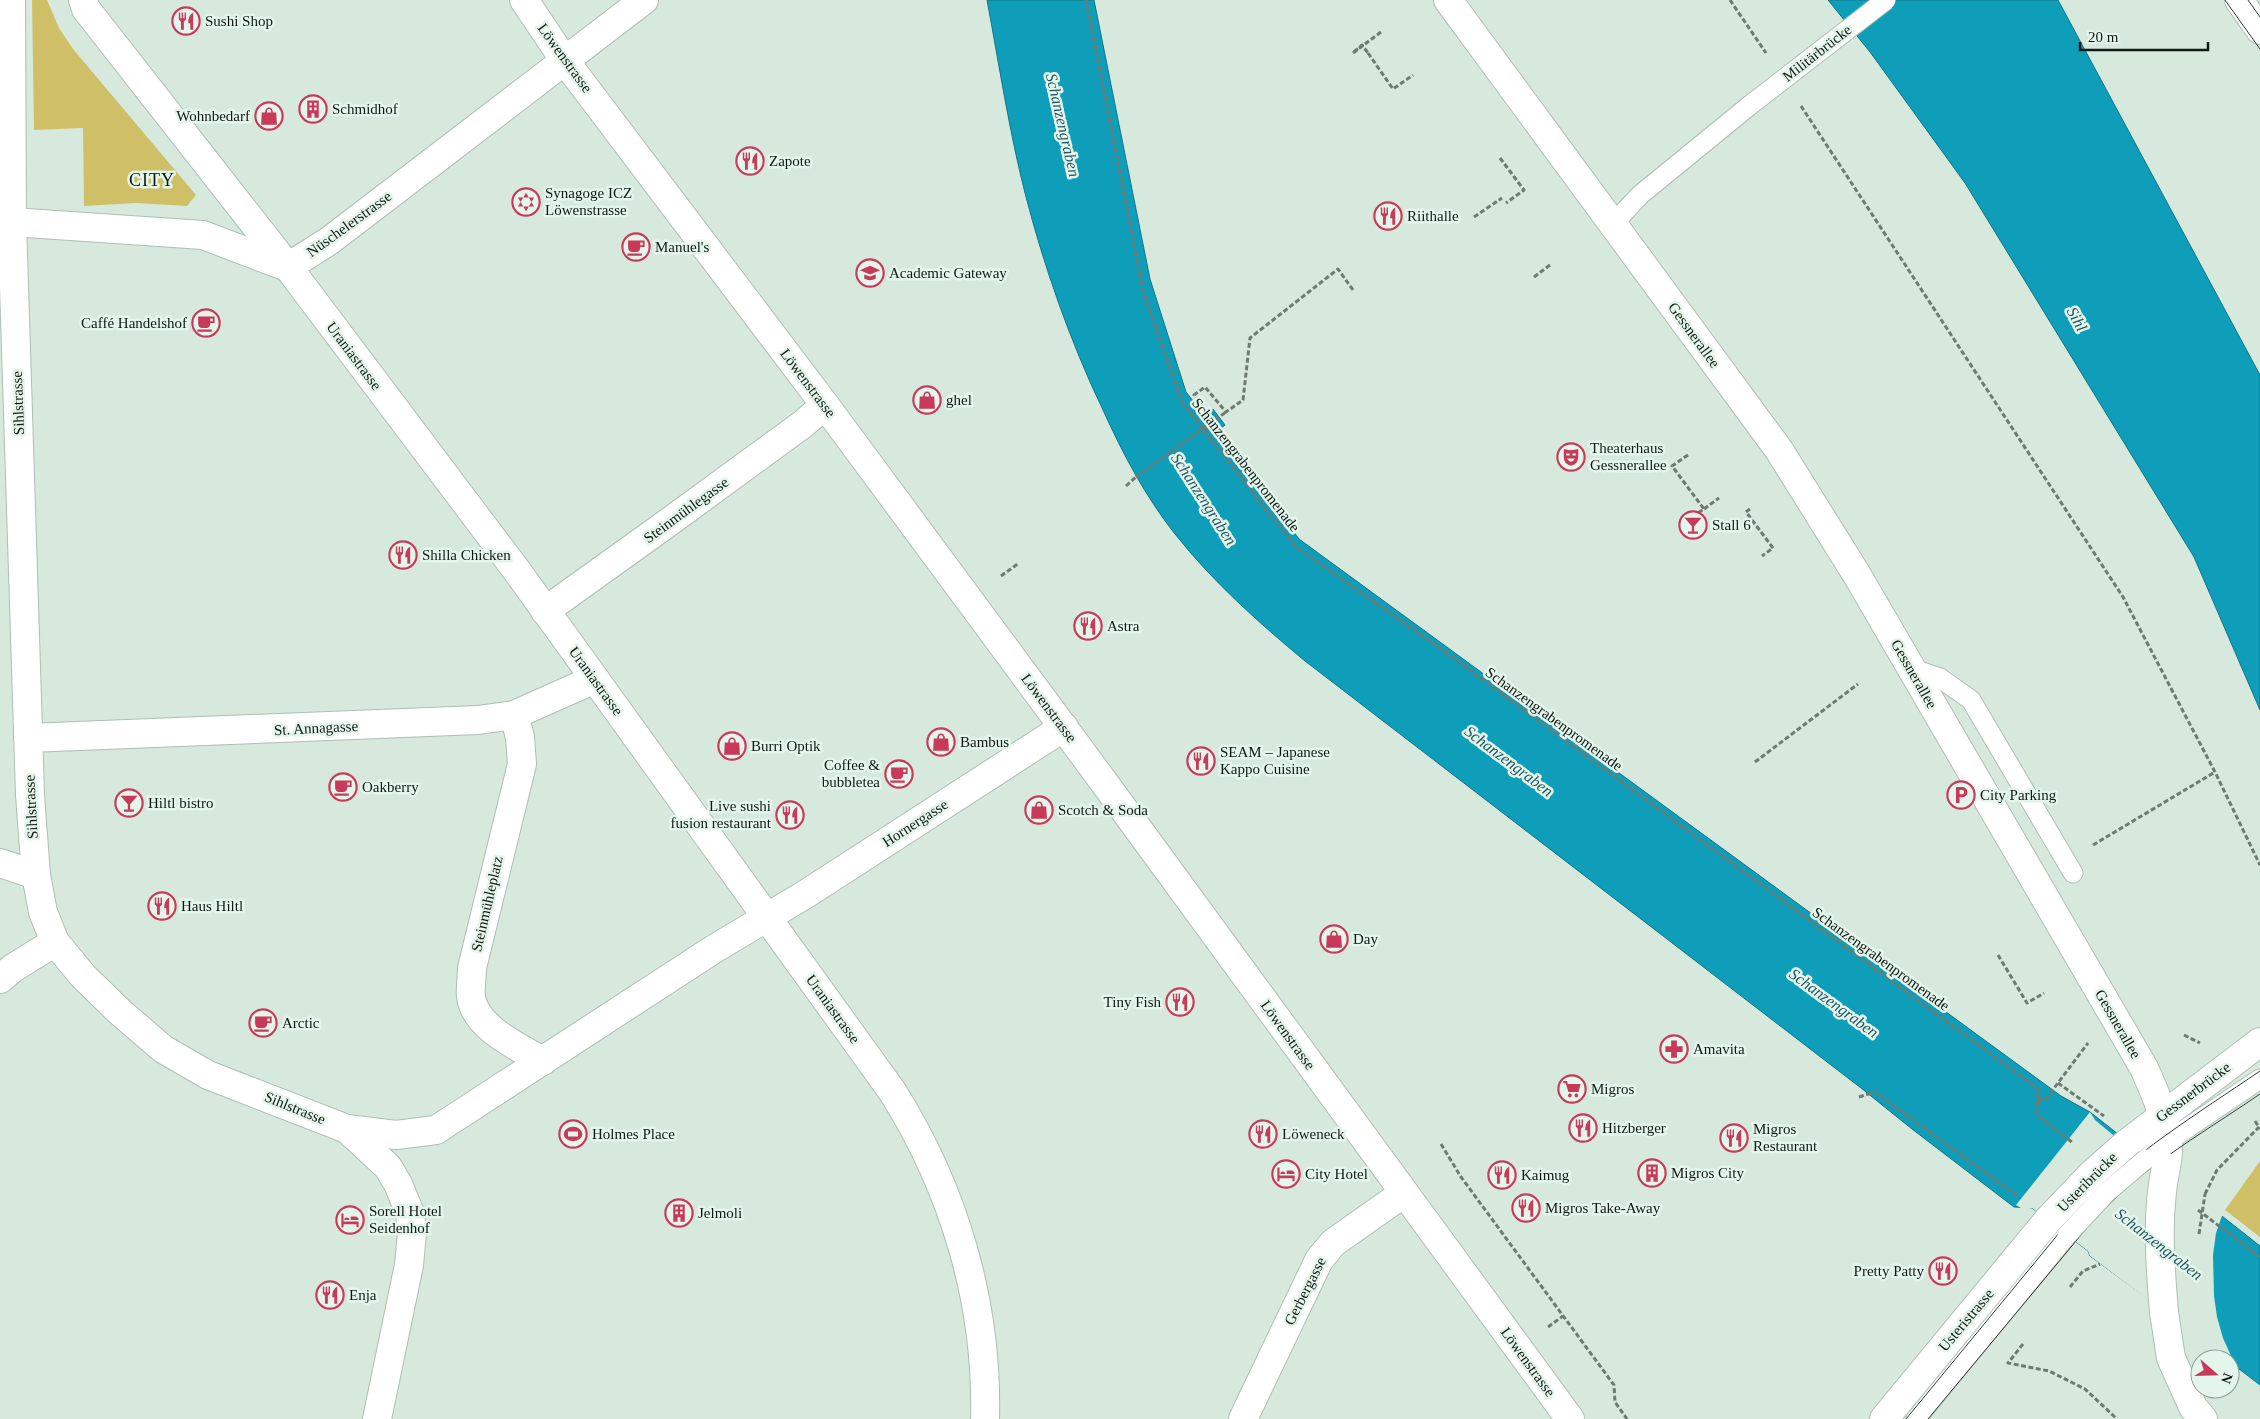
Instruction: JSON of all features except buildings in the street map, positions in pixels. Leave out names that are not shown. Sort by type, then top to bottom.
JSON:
[{"type":"street","name":"Sihlstrasse","points":[[11,0],[6,221],[28,738],[36,875],[43,912],[55,942],[83,976],[163,1050],[208,1075],[347,1129],[388,1167],[398,1184],[410,1213],[412,1232],[409,1265],[377,1419]]},
{"type":"street","name":"Uraniastrasse","points":[[83,0],[86,9],[288,268],[545,611],[892,1091],[912,1125],[938,1178],[966,1255],[974,1292],[984,1358],[985,1419]]},
{"type":"street","name":"Löwenstrasse","points":[[524,0],[565,61],[825,405],[1064,727],[1570,1419]]},
{"type":"street","name":"Nüschelerstrasse","points":[[288,268],[329,241],[644,0]]},
{"type":"street","name":"Gessnerallee","points":[[1448,0],[1779,450],[1858,575],[1910,668],[2139,1059],[2164,1114],[2151,1153],[2162,1183],[2159,1249],[2164,1312],[2171,1358],[2193,1407],[2203,1419]]},
{"type":"street","points":[[2239,0],[2260,30]]},
{"type":"street","points":[[6,221],[203,235],[288,268]]},
{"type":"street","name":"Steinmühlegasse","points":[[545,611],[803,424],[825,405]]},
{"type":"street","name":"St. Annagasse","points":[[28,738],[478,720],[514,715],[595,679]]},
{"type":"street","name":"Steinmühleplatz","points":[[514,715],[520,738],[522,764],[472,968],[471,998],[483,1022],[505,1039],[543,1061]]},
{"type":"street","name":"Hornergasse","points":[[766,918],[1064,727]]},
{"type":"street","points":[[0,863],[36,875]]},
{"type":"street","points":[[347,1129],[396,1135],[436,1130],[714,948],[766,918]]},
{"type":"street","points":[[0,979],[55,942]]},
{"type":"street","name":"Gessnerbrücke","points":[[2151,1153],[2164,1114],[2260,1042]]},
{"type":"street","name":"Usteribrücke","points":[[2058,1228],[2092,1174],[2151,1153]]},
{"type":"street","name":"Gerbergasse","points":[[1243,1419],[1319,1260],[1334,1243],[1404,1194]]},
{"type":"street","name":"Usteristrasse","points":[[1884,1419],[2058,1228]]},
{"type":"lane","name":"Militärbrücke","points":[[1613,224],[1640,195],[1749,106],[1886,0]]},
{"type":"lane","points":[[1910,668],[1940,678],[1971,700],[2073,873]]},
{"type":"lane","points":[[2151,1153],[2260,1079]]},
{"type":"lane","points":[[1916,1419],[2058,1228]]},
{"type":"path","name":"Schanzengrabenpromenade","points":[[1086,0],[1143,291],[1182,402],[1206,429],[1296,546],[1451,656],[2038,1089],[2037,1115],[2075,1144]]},
{"type":"path","points":[[1730,0],[1771,60]]},
{"type":"path","points":[[1380,32],[1354,52],[1362,45],[1393,89],[1413,75]]},
{"type":"path","points":[[1798,101],[2123,597],[2215,772],[2260,865]]},
{"type":"path","points":[[1500,158],[1524,190],[1506,203]]},
{"type":"path","points":[[1474,217],[1502,198]]},
{"type":"path","points":[[1534,277],[1550,265]]},
{"type":"path","points":[[1126,486],[1243,400],[1250,338],[1338,269],[1353,290]]},
{"type":"path","points":[[1206,429],[1215,421],[1194,395],[1204,387],[1226,412]]},
{"type":"path","points":[[1688,454],[1672,466],[1704,509],[1695,516],[1719,498]]},
{"type":"path","points":[[1750,509],[1746,512],[1773,548],[1762,556]]},
{"type":"path","points":[[1001,576],[1019,563]]},
{"type":"path","points":[[1755,762],[1858,684]]},
{"type":"path","points":[[2090,846],[2215,772]]},
{"type":"path","points":[[1998,955],[2027,1003],[2044,993]]},
{"type":"path","points":[[2038,1100],[2046,1099],[2088,1043]]},
{"type":"path","points":[[2058,1083],[2096,1110]]},
{"type":"path","points":[[1859,1097],[1875,1092],[2022,1199]]},
{"type":"path","points":[[2198,1240],[2204,1194],[2217,1170],[2260,1128]]},
{"type":"path","points":[[1441,1144],[1461,1177],[1614,1385],[1615,1402],[1628,1419]]},
{"type":"path","points":[[2197,1209],[2260,1257]]},
{"type":"path","points":[[2065,1292],[2084,1271],[2100,1264]]},
{"type":"path","points":[[1546,1329],[1563,1316]]},
{"type":"path","points":[[2024,1342],[2008,1363],[2049,1371],[2085,1389],[2116,1419]]},
{"type":"shaded area","points":[[32,0],[47,0],[59,28],[73,49],[196,195],[187,206],[136,203],[84,206],[83,128],[34,130]]},
{"type":"shaded area","points":[[2260,1161],[2260,1237],[2225,1210]]},
{"type":"water","name":"Schanzengraben","points":[[987,0],[1094,0],[1150,279],[1186,392],[1204,415],[1213,409],[1225,425],[1219,430],[1222,436],[1299,539],[2061,1096],[2090,1112],[2260,1246],[2260,1385],[2240,1370],[2240,1349],[2216,1349],[2090,1256],[2088,1251],[2032,1208],[2014,1207],[1305,661],[1220,585],[1175,534],[1154,505],[1118,443],[1091,384],[1049,276],[1025,193],[1009,121]]},
{"type":"water","name":"Sihl","points":[[1828,0],[2058,0],[2260,375],[2260,710],[2194,557],[1965,183],[1870,52]]},
{"type":"pier","points":[[2090,1112],[2095,1120],[2153,1168],[2160,1164],[2223,1213],[2216,1233],[2213,1255],[2214,1296],[2217,1317],[2228,1349],[2214,1349],[2090,1256],[2088,1251],[2032,1208],[2024,1210],[2016,1205]]},
{"type":"tram line","points":[[2225,0],[2260,49]]},
{"type":"tram line","points":[[2248,0],[2260,17]]},
{"type":"tram line","points":[[1906,1419],[2078,1210],[2098,1190],[2165,1136],[2260,1071]]},
{"type":"tram line","points":[[1928,1419],[2091,1223],[2124,1190],[2156,1164],[2260,1094]]},
{"type":"place","name":"Sushi Shop","points":[[186,21]]},
{"type":"place","name":"Schmidhof","points":[[313,109]]},
{"type":"place","name":"Wohnbedarf","points":[[269,116]]},
{"type":"place","name":"Zapote","points":[[750,161]]},
{"type":"place","name":"Synagoge ICZ Löwenstrasse","points":[[526,202]]},
{"type":"place","name":"Riithalle","points":[[1388,216]]},
{"type":"place","name":"Manuel's","points":[[636,247]]},
{"type":"place","name":"Academic Gateway","points":[[870,273]]},
{"type":"place","name":"Caffé Handelshof","points":[[206,323]]},
{"type":"place","name":"ghel","points":[[927,400]]},
{"type":"place","name":"Theaterhaus Gessnerallee","points":[[1571,457]]},
{"type":"place","name":"Stall 6","points":[[1693,525]]},
{"type":"place","name":"Shilla Chicken","points":[[403,555]]},
{"type":"place","name":"Astra","points":[[1088,626]]},
{"type":"place","name":"Bambus","points":[[941,742]]},
{"type":"place","name":"Burri Optik","points":[[732,746]]},
{"type":"place","name":"SEAM – Japanese Kappo Cuisine","points":[[1201,761]]},
{"type":"place","name":"Coffee & bubbletea","points":[[899,774]]},
{"type":"place","name":"Oakberry","points":[[343,787]]},
{"type":"place","name":"City Parking","points":[[1961,795]]},
{"type":"place","name":"Hiltl bistro","points":[[129,803]]},
{"type":"place","name":"Scotch & Soda","points":[[1039,810]]},
{"type":"place","name":"Live sushi fusion restaurant","points":[[790,815]]},
{"type":"place","name":"Haus Hiltl","points":[[162,906]]},
{"type":"place","name":"Day","points":[[1334,939]]},
{"type":"place","name":"Tiny Fish","points":[[1180,1002]]},
{"type":"place","name":"Arctic","points":[[263,1023]]},
{"type":"place","name":"Amavita","points":[[1674,1049]]},
{"type":"place","name":"Migros","points":[[1572,1089]]},
{"type":"place","name":"Hitzberger","points":[[1583,1128]]},
{"type":"place","name":"Holmes Place","points":[[573,1134]]},
{"type":"place","name":"Löweneck","points":[[1263,1134]]},
{"type":"place","name":"Migros Restaurant","points":[[1734,1138]]},
{"type":"place","name":"Migros City","points":[[1652,1173]]},
{"type":"place","name":"City Hotel","points":[[1286,1174]]},
{"type":"place","name":"Kaimug","points":[[1502,1175]]},
{"type":"place","name":"Migros Take-Away","points":[[1526,1208]]},
{"type":"place","name":"Jelmoli","points":[[679,1213]]},
{"type":"place","name":"Sorell Hotel Seidenhof","points":[[350,1220]]},
{"type":"place","name":"Pretty Patty","points":[[1943,1271]]},
{"type":"place","name":"Enja","points":[[330,1295]]},
{"type":"district","name":"CITY","points":[[152,180]]}]
